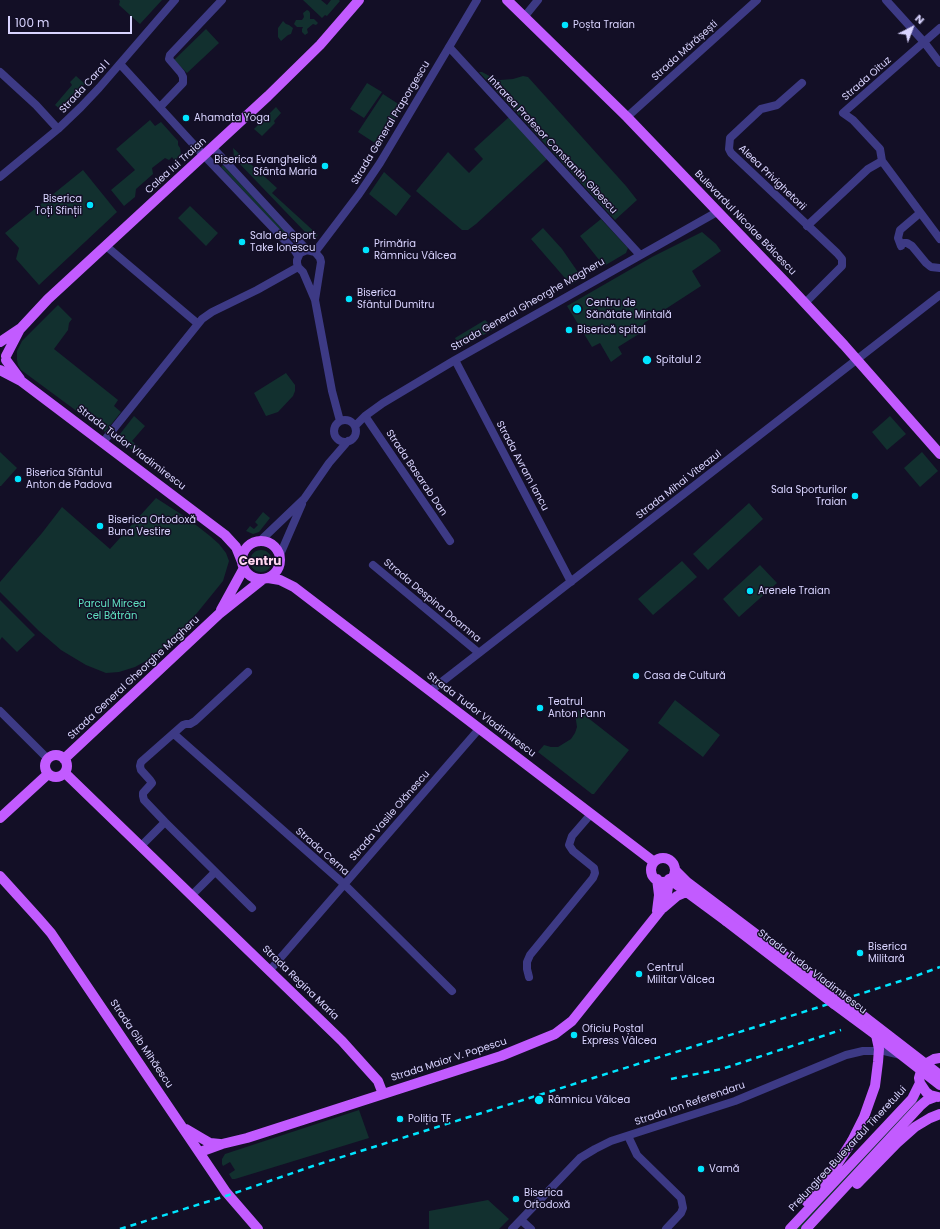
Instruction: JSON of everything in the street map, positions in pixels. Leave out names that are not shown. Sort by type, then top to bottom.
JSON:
[{"type":"main road","name":"Calea lui Traian","points":[[0,370],[4,366],[4,354],[21,328],[48,299],[205,156],[303,62],[331,34],[359,0]]},
{"type":"main road","name":"Bulevardul Nicolae Bălcescu","points":[[507,0],[627,117],[805,303],[940,454]]},
{"type":"main road","name":"Calea lui Traian","points":[[0,342],[21,328]]},
{"type":"main road","name":"Strada Tudor Vladimirescu","points":[[4,354],[21,381]]},
{"type":"main road","name":"Strada Tudor Vladimirescu","points":[[0,370],[21,381],[225,535],[236,547],[243,565]]},
{"type":"main road","name":"Strada Tudor Vladimirescu","points":[[225,535],[255,543]]},
{"type":"main road","points":[[255,543],[270,544],[278,552],[279,561],[273,575],[266,578],[257,579],[247,573],[243,565],[244,552],[255,543]]},
{"type":"main road","name":"Strada Tudor Vladimirescu","points":[[279,561],[294,587]]},
{"type":"main road","name":"Strada General Gheorghe Magheru","points":[[219,614],[243,565]]},
{"type":"main road","name":"Strada Tudor Vladimirescu","points":[[266,578],[280,580],[294,587],[654,862],[662,858],[672,862],[675,870],[728,918],[940,1085]]},
{"type":"main road","name":"Strada General Gheorghe Magheru","points":[[64,759],[219,614],[266,578]]},
{"type":"main road","points":[[55,755],[64,759],[67,764],[67,768],[62,776],[56,778],[48,774],[45,767],[48,759],[55,755]]},
{"type":"main road","name":"Strada Regina Maria","points":[[65,773],[347,1046],[378,1081],[383,1094]]},
{"type":"main road","points":[[0,818],[48,774]]},
{"type":"main road","points":[[654,862],[652,869],[654,877],[657,879],[663,881],[669,880],[674,874],[675,870]]},
{"type":"main road","name":"Strada Gib Mihăescu","points":[[0,876],[51,933],[232,1200],[258,1229]]},
{"type":"main road","name":"Strada Maior V. Popescu","points":[[657,879],[659,895],[658,913]]},
{"type":"main road","name":"Strada Tudor Vladimirescu","points":[[669,880],[688,894],[728,918],[885,1032],[940,1075]]},
{"type":"main road","name":"Strada Maior V. Popescu","points":[[200,1152],[501,1056],[543,1040],[563,1029],[572,1021],[658,913],[666,900],[669,880]]},
{"type":"main road","points":[[658,913],[677,896],[684,893],[688,894]]},
{"type":"main road","points":[[783,1229],[831,1174],[852,1141],[864,1117],[875,1086],[879,1049],[876,1036]]},
{"type":"main road","points":[[922,1068],[929,1061],[938,1058]]},
{"type":"main road","name":"Prelungirea Bulevardul Tineretului","points":[[922,1068],[919,1078],[920,1083],[926,1092],[937,1097]]},
{"type":"main road","name":"Prelungirea Bulevardul Tineretului","points":[[790,1229],[912,1099],[920,1083]]},
{"type":"main road","name":"Prelungirea Bulevardul Tineretului","points":[[806,1229],[920,1106],[927,1100],[937,1097]]},
{"type":"main road","points":[[812,1229],[915,1127],[940,1114]]},
{"type":"main road","points":[[181,1126],[202,1140],[210,1143],[222,1144],[213,1158],[213,1172]]},
{"type":"street","name":"Strada Carol I","points":[[0,178],[58,129],[89,98],[175,0]]},
{"type":"street","points":[[160,107],[183,83],[181,73],[169,59],[170,55],[222,0]]},
{"type":"street","name":"Strada General Praporgescu","points":[[311,251],[359,194],[380,163],[477,0]]},
{"type":"street","points":[[525,16],[538,0]]},
{"type":"street","name":"Strada Mărășești","points":[[627,117],[757,0]]},
{"type":"street","points":[[886,0],[924,42],[940,63]]},
{"type":"street","name":"Strada Oituz","points":[[882,161],[880,150],[853,120],[843,113],[940,28]]},
{"type":"street","name":"Intrarea Profesor Constantin Gibescu","points":[[449,47],[640,255]]},
{"type":"street","points":[[120,64],[295,251],[298,256],[297,260],[301,270],[315,300],[332,391],[340,421]]},
{"type":"street","points":[[0,72],[40,109],[58,129]]},
{"type":"street","name":"Aleea Privighetorii","points":[[802,83],[777,105],[761,109],[730,138],[729,149],[731,153],[842,259],[842,266],[805,303]]},
{"type":"street","points":[[213,148],[311,251],[320,258],[315,300]]},
{"type":"street","points":[[882,161],[940,239]]},
{"type":"street","name":"Aleea Privighetorii","points":[[808,226],[868,169],[882,161]]},
{"type":"street","name":"Strada General Gheorghe Magheru","points":[[355,426],[365,416],[383,403],[455,360],[717,212]]},
{"type":"street","points":[[920,213],[900,230],[898,238],[902,244],[907,243],[912,246],[926,264],[931,267],[940,268]]},
{"type":"street","points":[[106,246],[198,323]]},
{"type":"street","points":[[298,256],[303,252],[311,251]]},
{"type":"street","points":[[103,442],[198,323],[212,312],[257,290],[301,270],[311,273],[315,272],[320,266]]},
{"type":"street","name":"Strada Mihai Viteazul","points":[[430,691],[940,295]]},
{"type":"street","name":"Strada Avram Iancu","points":[[455,360],[571,582]]},
{"type":"street","name":"Strada Basarab Dan","points":[[365,416],[450,541]]},
{"type":"street","points":[[279,561],[304,499],[329,463],[356,434],[355,426],[352,422],[348,420],[340,421],[334,430],[335,435],[341,441],[348,441]]},
{"type":"street","points":[[329,463],[338,438]]},
{"type":"street","points":[[255,543],[304,499]]},
{"type":"street","name":"Strada Despina Doamna","points":[[373,565],[479,653]]},
{"type":"street","points":[[248,672],[195,721],[190,724],[183,725],[141,762],[140,766],[141,770],[152,783],[143,793],[144,800],[252,908]]},
{"type":"street","points":[[0,711],[48,759]]},
{"type":"street","name":"Strada Vasile Olănescu","points":[[270,970],[479,729]]},
{"type":"street","name":"Strada Cerna","points":[[174,734],[344,884],[452,991]]},
{"type":"street","points":[[529,977],[527,962],[530,955],[593,878],[595,873],[594,868],[573,851],[569,845],[572,836],[591,814]]},
{"type":"street","points":[[140,846],[165,822]]},
{"type":"street","points":[[192,895],[215,872]]},
{"type":"street","name":"Strada Ion Referendaru","points":[[512,1229],[580,1158],[611,1141],[735,1101],[846,1055],[884,1051],[909,1059],[922,1068]]},
{"type":"street","points":[[628,1136],[637,1155],[681,1198],[683,1208],[681,1213],[666,1229]]},
{"type":"street","points":[[521,1220],[531,1229]]},
{"type":"green space","points":[[119,0],[162,0],[140,24],[119,5]]},
{"type":"green space","points":[[303,0],[321,0],[327,5],[331,0],[340,1],[327,16],[325,15],[322,18]]},
{"type":"green space","points":[[307,10],[310,13],[310,19],[314,19],[318,23],[316,25],[313,24],[307,29],[308,33],[305,35],[302,32],[303,27],[297,27],[294,24],[296,20],[302,20],[304,17],[303,13]]},
{"type":"green space","points":[[283,21],[293,28],[291,34],[281,41],[278,37],[278,28]]},
{"type":"green space","points":[[206,29],[219,43],[187,73],[174,60]]},
{"type":"green space","points":[[479,72],[500,80],[513,79],[523,76],[528,77],[637,200],[615,220]]},
{"type":"green space","points":[[76,76],[85,84],[62,111],[55,105],[72,85],[70,82]]},
{"type":"green space","points":[[367,83],[382,92],[364,118],[350,109]]},
{"type":"green space","points":[[383,94],[403,107],[378,145],[358,132]]},
{"type":"green space","points":[[276,107],[281,113],[274,121],[275,123],[262,136],[254,129]]},
{"type":"green space","points":[[509,117],[547,159],[476,224],[468,230],[462,230],[416,191],[448,152],[469,173],[483,159],[474,149]]},
{"type":"green space","points":[[150,120],[155,126],[161,122],[178,141],[181,154],[175,161],[172,157],[169,160],[165,158],[152,168],[153,174],[136,189],[135,197],[124,206],[111,190],[135,170],[116,149]]},
{"type":"green space","points":[[233,148],[277,188],[272,193],[318,235],[315,238],[310,237],[236,160]]},
{"type":"green space","points":[[223,165],[289,236],[287,238],[221,167]]},
{"type":"green space","points":[[83,170],[117,212],[39,285],[16,259],[19,248],[5,233]]},
{"type":"green space","points":[[384,172],[411,196],[396,216],[369,194]]},
{"type":"green space","points":[[190,206],[218,233],[206,246],[178,218]]},
{"type":"green space","points":[[601,219],[628,248],[626,253],[604,266],[580,236]]},
{"type":"green space","points":[[543,228],[562,249],[582,278],[571,285],[531,239]]},
{"type":"green space","points":[[702,232],[716,244],[721,251],[692,271],[701,286],[644,323],[647,329],[618,347],[622,354],[611,362],[600,343],[592,347],[567,306],[652,257]]},
{"type":"green space","points":[[58,305],[72,319],[69,323],[68,330],[54,349],[118,400],[114,406],[121,412],[105,432],[21,370],[18,365],[17,351],[22,341]]},
{"type":"green space","points":[[485,320],[494,329],[460,348],[455,338]]},
{"type":"green space","points":[[286,373],[295,385],[293,396],[278,412],[266,416],[254,393]]},
{"type":"green space","points":[[134,416],[145,426],[132,441],[138,446],[134,451],[121,440],[120,434]]},
{"type":"green space","points":[[890,416],[906,434],[887,450],[872,432]]},
{"type":"green space","points":[[0,452],[17,468],[1,486],[0,486]]},
{"type":"green space","points":[[922,452],[938,471],[920,487],[904,468]]},
{"type":"green space","name":"Parcul Mircea cel Bătrân","points":[[156,498],[187,518],[210,536],[226,553],[229,561],[223,581],[197,613],[167,644],[146,661],[135,667],[119,672],[106,673],[86,665],[61,650],[39,631],[0,592],[0,582],[62,507],[110,549]]},
{"type":"green space","points":[[749,503],[763,519],[708,570],[693,554]]},
{"type":"green space","points":[[263,512],[270,518],[259,532],[253,534],[246,531],[250,526],[254,529],[258,525],[255,522]]},
{"type":"green space","points":[[261,550],[269,553],[272,561],[269,569],[261,572],[253,569],[250,561],[253,553]]},
{"type":"green space","points":[[682,561],[697,577],[653,615],[638,599]]},
{"type":"green space","name":"Arenele Traian","points":[[760,565],[777,583],[739,617],[723,599]]},
{"type":"green space","points":[[0,600],[35,635],[17,652],[2,637],[0,640]]},
{"type":"green space","points":[[675,700],[720,735],[703,757],[658,723]]},
{"type":"green space","points":[[578,710],[629,750],[594,794],[538,752],[544,745],[558,747],[571,739],[577,727],[575,714]]},
{"type":"green space","points":[[918,1095],[923,1100],[801,1229],[794,1229]]},
{"type":"green space","points":[[359,1110],[369,1138],[235,1179],[232,1179],[229,1174],[235,1170],[230,1162],[223,1166],[222,1164],[222,1159],[225,1154]]},
{"type":"green space","points":[[488,1200],[509,1219],[499,1229],[429,1229],[429,1211]]},
{"type":"railway","points":[[120,1229],[229,1195],[313,1166],[910,978],[940,967]]},
{"type":"railway","points":[[671,1079],[722,1069],[841,1030]]},
{"type":"place","name":"Poșta Traian","points":[[565,25]]},
{"type":"place","name":"Ahamata Yoga","points":[[186,118]]},
{"type":"place","name":"Biserica Evanghelică Sfânta Maria","points":[[325,166]]},
{"type":"place","name":"Biserica Toți Sfinții","points":[[90,205]]},
{"type":"place","name":"Sala de sport Take Ionescu","points":[[242,242]]},
{"type":"place","name":"Primăria Râmnicu Vâlcea","points":[[366,250]]},
{"type":"place","name":"Biserica Sfântul Dumitru","points":[[349,299]]},
{"type":"place","name":"Centru de Sănătate Mintală","points":[[577,309]]},
{"type":"place","name":"Biserică spital","points":[[569,330]]},
{"type":"place","name":"Spitalul 2","points":[[647,360]]},
{"type":"place","name":"Biserica Sfântul Anton de Padova","points":[[18,479]]},
{"type":"place","name":"Sala Sporturilor Traian","points":[[855,496]]},
{"type":"place","name":"Biserica Ortodoxă Buna Vestire","points":[[100,526]]},
{"type":"place","name":"Arenele Traian","points":[[750,591]]},
{"type":"place","name":"Casa de Cultură","points":[[636,676]]},
{"type":"place","name":"Teatrul Anton Pann","points":[[540,708]]},
{"type":"place","name":"Biserica Militară","points":[[860,953]]},
{"type":"place","name":"Centrul Militar Vâlcea","points":[[639,974]]},
{"type":"place","name":"Oficiu Poștal Express Vâlcea","points":[[574,1035]]},
{"type":"place","name":"Râmnicu Vâlcea","points":[[539,1100]]},
{"type":"place","name":"Poliția TF","points":[[400,1119]]},
{"type":"place","name":"Vamă","points":[[701,1169]]},
{"type":"place","name":"Biserica Ortodoxă","points":[[516,1199]]},
{"type":"district","name":"Centru","points":[[260,562]]}]
